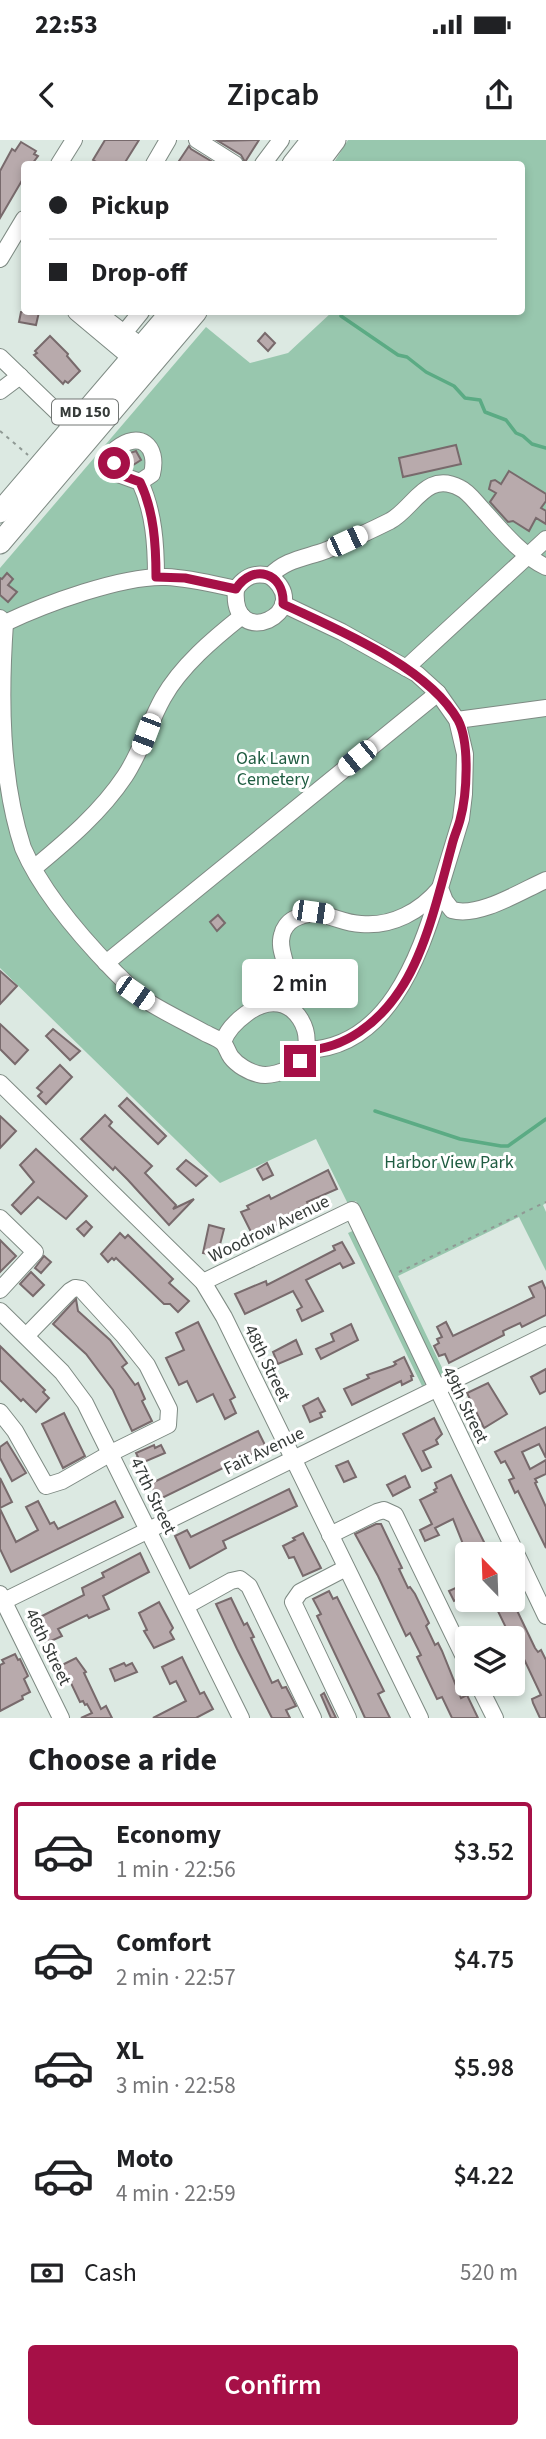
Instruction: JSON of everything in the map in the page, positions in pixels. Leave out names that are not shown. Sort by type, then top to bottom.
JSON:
[{"type":"main road","points":[[297,161],[327,141]]},
{"type":"main road","points":[[318,161],[327,141]]},
{"type":"main road","name":"MD 150","points":[[0,543],[136,352],[167,315]]},
{"type":"main road","name":"MD 150","points":[[0,512],[193,315]]},
{"type":"street","points":[[60,161],[74,140]]},
{"type":"street","points":[[156,161],[169,140]]},
{"type":"street","points":[[197,140],[230,161]]},
{"type":"street","points":[[266,161],[281,140]]},
{"type":"street","points":[[0,259],[21,224]]},
{"type":"street","points":[[80,315],[136,352]]},
{"type":"street","points":[[101,315],[124,332],[136,352]]},
{"type":"street","points":[[124,332],[138,315]]},
{"type":"street","points":[[0,357],[79,434]]},
{"type":"street","points":[[0,391],[20,376]]},
{"type":"street","points":[[140,482],[147,496],[156,543],[156,577]]},
{"type":"street","points":[[270,576],[286,562],[326,550],[389,522],[406,511],[418,493],[426,487],[445,484],[463,489],[506,536],[546,567]]},
{"type":"street","points":[[406,668],[546,539]]},
{"type":"street","points":[[260,574],[270,576],[281,587],[283,604],[276,616],[268,622],[257,623],[242,616],[234,603],[236,589],[241,581],[260,574]]},
{"type":"street","points":[[223,1042],[226,1033],[252,1009],[274,1002],[293,1009],[306,1032],[306,1050],[294,1066],[267,1075],[257,1074],[241,1066],[231,1057],[223,1042],[135,993],[75,928],[24,850],[15,825],[4,768],[1,705],[3,620],[125,582],[156,577],[185,578],[236,589]]},
{"type":"street","points":[[283,604],[342,632],[416,674],[438,694],[457,720],[465,754],[461,819],[418,952],[402,988],[385,1010],[355,1036],[322,1049],[306,1050]]},
{"type":"street","points":[[34,868],[73,836],[106,802],[138,755],[164,696],[195,659],[242,616]]},
{"type":"street","points":[[106,963],[438,694]]},
{"type":"street","points":[[457,720],[546,708]]},
{"type":"street","points":[[440,888],[452,910],[470,912],[546,880]]},
{"type":"street","points":[[285,1004],[288,973],[281,937],[290,921],[313,912],[360,925],[381,923],[411,913],[427,903],[440,888]]},
{"type":"street","name":"48th Street","points":[[0,1083],[203,1282],[224,1317],[420,1718]]},
{"type":"street","name":"Woodrow Avenue","points":[[203,1282],[352,1210]]},
{"type":"street","name":"49th Street","points":[[352,1210],[546,1616]]},
{"type":"street","points":[[0,1218],[35,1252],[0,1290]]},
{"type":"street","points":[[0,1412],[15,1431],[46,1486],[168,1425],[169,1409],[147,1365],[81,1290],[70,1291],[26,1336]]},
{"type":"street","name":"47th Street","points":[[0,1311],[76,1389],[111,1453],[241,1718]]},
{"type":"street","name":"Fait Avenue","points":[[1,1600],[546,1335]]},
{"type":"street","points":[[330,1535],[377,1512],[384,1510],[395,1516],[455,1638]]},
{"type":"street","points":[[346,1568],[300,1592],[293,1602],[348,1718]]},
{"type":"street","points":[[186,1606],[231,1581],[240,1579],[249,1586],[313,1718]]},
{"type":"street","name":"46th Street","points":[[1,1600],[61,1718]]},
{"type":"street","points":[[484,1696],[495,1718]]},
{"type":"path","points":[[0,431],[31,457]]},
{"type":"path","points":[[395,1274],[546,1202]]},
{"type":"green space","name":"Oak Lawn Cemetery","points":[[348,140],[546,140],[546,1203],[543,1205],[546,1212],[546,1271],[519,1217],[398,1276],[445,1374],[422,1386],[348,1233],[368,1224],[356,1201],[348,1204],[316,1139],[220,1183],[0,968],[0,568],[206,327],[250,363],[288,353],[329,315],[525,315],[525,161],[335,161]]},
{"type":"building","points":[[105,140],[139,140],[126,161],[93,160]]},
{"type":"building","points":[[259,140],[246,161],[241,155],[218,141]]},
{"type":"building","points":[[21,142],[36,151],[34,154],[38,156],[34,161],[21,161],[21,182],[0,218],[0,171],[12,149],[15,151]]},
{"type":"building","points":[[189,146],[211,161],[179,161]]},
{"type":"building","points":[[21,312],[21,315],[38,315],[36,325],[19,322]]},
{"type":"building","points":[[265,333],[275,343],[268,351],[258,341]]},
{"type":"building","points":[[50,336],[80,371],[68,383],[65,381],[63,384],[34,355]]},
{"type":"building","points":[[456,445],[461,464],[403,477],[399,458]]},
{"type":"building","points":[[136,451],[141,460],[133,465],[127,454]]},
{"type":"building","points":[[509,471],[546,494],[546,501],[541,508],[546,511],[546,524],[536,518],[529,531],[513,521],[508,522],[490,502],[496,493],[489,489],[491,481],[495,480],[501,484]]},
{"type":"building","points":[[7,573],[13,579],[8,585],[17,592],[8,602],[0,595],[0,578]]},
{"type":"building","points":[[218,915],[225,923],[217,931],[210,922]]},
{"type":"building","points":[[0,971],[17,986],[0,1004]]},
{"type":"building","points":[[0,1024],[28,1050],[15,1064],[0,1049]]},
{"type":"building","points":[[53,1029],[80,1051],[70,1060],[46,1036]]},
{"type":"building","points":[[60,1065],[72,1077],[46,1104],[38,1096],[42,1092],[37,1088]]},
{"type":"building","points":[[127,1098],[166,1136],[158,1144],[119,1106]]},
{"type":"building","points":[[105,1115],[112,1122],[109,1126],[152,1166],[145,1173],[176,1205],[173,1209],[194,1199],[169,1225],[115,1167],[113,1170],[81,1139]]},
{"type":"building","points":[[0,1116],[16,1131],[0,1148]]},
{"type":"building","points":[[36,1149],[87,1196],[66,1219],[38,1197],[21,1214],[12,1205],[34,1182],[20,1165]]},
{"type":"building","points":[[186,1160],[207,1176],[196,1186],[177,1169]]},
{"type":"building","points":[[267,1163],[273,1175],[263,1180],[257,1169]]},
{"type":"building","points":[[328,1170],[337,1189],[307,1202],[308,1204],[281,1218],[283,1222],[254,1236],[252,1234],[241,1212],[249,1209],[247,1206],[269,1195],[271,1199]]},
{"type":"building","points":[[86,1221],[92,1227],[84,1236],[77,1229]]},
{"type":"building","points":[[209,1225],[224,1229],[217,1256],[203,1253]]},
{"type":"building","points":[[120,1233],[125,1238],[128,1235],[173,1279],[169,1283],[189,1301],[178,1312],[170,1304],[164,1304],[116,1258],[108,1262],[101,1254]]},
{"type":"building","points":[[0,1240],[16,1256],[0,1272]]},
{"type":"building","points":[[342,1242],[354,1263],[343,1268],[340,1263],[306,1280],[323,1311],[302,1321],[297,1310],[302,1307],[293,1291],[245,1314],[235,1294],[266,1281],[267,1285],[335,1250],[333,1246]]},
{"type":"building","points":[[44,1256],[51,1262],[41,1273],[35,1268]]},
{"type":"building","points":[[31,1272],[44,1285],[33,1296],[20,1284]]},
{"type":"building","points":[[542,1281],[546,1290],[546,1315],[522,1327],[520,1323],[503,1331],[504,1335],[449,1363],[445,1354],[439,1356],[434,1346],[439,1343],[437,1339],[442,1337],[437,1327],[446,1322],[453,1336],[534,1297],[529,1287]]},
{"type":"building","points":[[76,1299],[78,1311],[110,1340],[127,1363],[122,1367],[135,1385],[138,1383],[145,1399],[142,1401],[152,1421],[132,1431],[113,1390],[86,1354],[53,1324]]},
{"type":"building","points":[[198,1322],[235,1397],[230,1400],[236,1413],[225,1419],[213,1394],[197,1402],[187,1381],[179,1385],[166,1358],[184,1350],[176,1333]]},
{"type":"building","points":[[351,1324],[358,1340],[321,1359],[316,1349],[334,1341],[331,1334]]},
{"type":"building","points":[[296,1340],[302,1354],[278,1364],[273,1352]]},
{"type":"building","points":[[0,1346],[45,1390],[43,1392],[49,1398],[36,1412],[0,1380]]},
{"type":"building","points":[[404,1357],[413,1376],[412,1380],[402,1385],[401,1381],[352,1405],[344,1389],[369,1378],[367,1375],[393,1366],[396,1364],[394,1362]]},
{"type":"building","points":[[546,1369],[546,1391],[540,1394],[531,1377]]},
{"type":"building","points":[[488,1383],[507,1414],[484,1428],[467,1393]]},
{"type":"building","points":[[318,1398],[325,1411],[320,1413],[322,1417],[310,1422],[303,1406]]},
{"type":"building","points":[[64,1413],[85,1456],[63,1468],[42,1424]]},
{"type":"building","points":[[434,1418],[442,1434],[436,1440],[438,1444],[423,1451],[431,1467],[422,1471],[403,1434]]},
{"type":"building","points":[[546,1427],[546,1458],[539,1444],[522,1452],[530,1469],[546,1460],[546,1474],[535,1479],[535,1483],[546,1507],[546,1548],[518,1491],[515,1493],[509,1480],[514,1478],[505,1461],[501,1463],[495,1452]]},
{"type":"building","points":[[258,1431],[266,1447],[158,1500],[150,1484]]},
{"type":"building","points":[[7,1442],[26,1473],[12,1481],[0,1458],[0,1447]]},
{"type":"building","points":[[154,1445],[155,1448],[161,1445],[165,1453],[137,1465],[134,1459],[138,1457],[136,1453]]},
{"type":"building","points":[[348,1461],[356,1477],[344,1482],[336,1466]]},
{"type":"building","points":[[451,1475],[484,1542],[462,1542],[453,1519],[435,1528],[439,1535],[425,1541],[420,1530],[432,1524],[420,1500],[436,1492],[435,1483]]},
{"type":"building","points":[[405,1476],[410,1487],[393,1496],[387,1485]]},
{"type":"building","points":[[0,1478],[12,1502],[0,1508]]},
{"type":"building","points":[[289,1489],[297,1506],[223,1541],[226,1548],[190,1568],[175,1536],[187,1530],[191,1537]]},
{"type":"building","points":[[38,1501],[50,1524],[54,1522],[58,1529],[115,1501],[123,1517],[11,1572],[0,1549],[0,1509],[16,1542],[38,1530],[26,1507]]},
{"type":"building","points":[[381,1524],[402,1568],[399,1569],[408,1588],[415,1594],[429,1623],[426,1626],[435,1645],[438,1643],[442,1651],[455,1683],[455,1696],[467,1696],[478,1718],[452,1718],[442,1697],[437,1699],[417,1657],[421,1655],[410,1633],[406,1636],[355,1534]]},
{"type":"building","points":[[303,1533],[321,1568],[303,1576],[294,1557],[289,1558],[283,1546]]},
{"type":"building","points":[[140,1553],[149,1572],[103,1596],[109,1609],[89,1618],[87,1615],[58,1629],[62,1636],[49,1642],[38,1618],[84,1595],[82,1588],[104,1577],[102,1573]]},
{"type":"building","points":[[455,1588],[455,1600],[454,1601],[449,1591]]},
{"type":"building","points":[[329,1591],[333,1599],[337,1597],[384,1691],[378,1694],[390,1718],[365,1718],[317,1616],[321,1614],[313,1599]]},
{"type":"building","points":[[231,1598],[244,1625],[247,1623],[254,1637],[251,1638],[272,1683],[278,1680],[282,1688],[286,1687],[296,1706],[286,1710],[290,1718],[272,1718],[237,1649],[216,1604]]},
{"type":"building","points":[[159,1602],[173,1628],[170,1632],[174,1639],[154,1648],[144,1631],[147,1630],[139,1613]]},
{"type":"building","points":[[498,1612],[518,1612],[524,1626],[505,1626]]},
{"type":"building","points":[[525,1627],[535,1648],[538,1652],[541,1650],[546,1660],[546,1718],[540,1718],[532,1699],[541,1695],[525,1661]]},
{"type":"building","points":[[15,1654],[28,1676],[24,1679],[30,1692],[22,1696],[23,1699],[0,1711],[0,1665],[4,1663],[2,1660]]},
{"type":"building","points":[[182,1657],[200,1694],[204,1692],[213,1709],[196,1718],[153,1718],[186,1701],[176,1681],[170,1684],[162,1667]]},
{"type":"building","points":[[76,1658],[86,1672],[84,1673],[101,1709],[106,1706],[112,1718],[81,1718],[92,1713],[87,1704],[80,1702],[70,1681],[66,1683],[58,1667]]},
{"type":"building","points":[[124,1663],[126,1666],[132,1663],[137,1672],[115,1681],[110,1669]]},
{"type":"building","points":[[324,1693],[336,1718],[331,1718],[321,1695]]},
{"type":"waterway","points":[[341,316],[398,355],[407,357],[426,372],[454,386],[465,398],[480,400],[485,412],[506,420],[516,433],[532,444],[546,448]]},
{"type":"waterway","points":[[375,1111],[460,1139],[501,1146],[508,1146],[546,1119]]},
{"type":"route","points":[[114,463],[118,474],[140,482],[147,496],[156,543],[156,577],[185,578],[236,589],[241,581],[250,576],[270,576],[281,587],[283,604],[342,632],[416,674],[438,694],[461,727],[466,768],[461,819],[431,919],[402,988],[385,1010],[355,1036],[322,1049],[306,1050],[300,1061]]},
{"type":"park label","name":"Harbor View Park","points":[[449,1162]]}]
